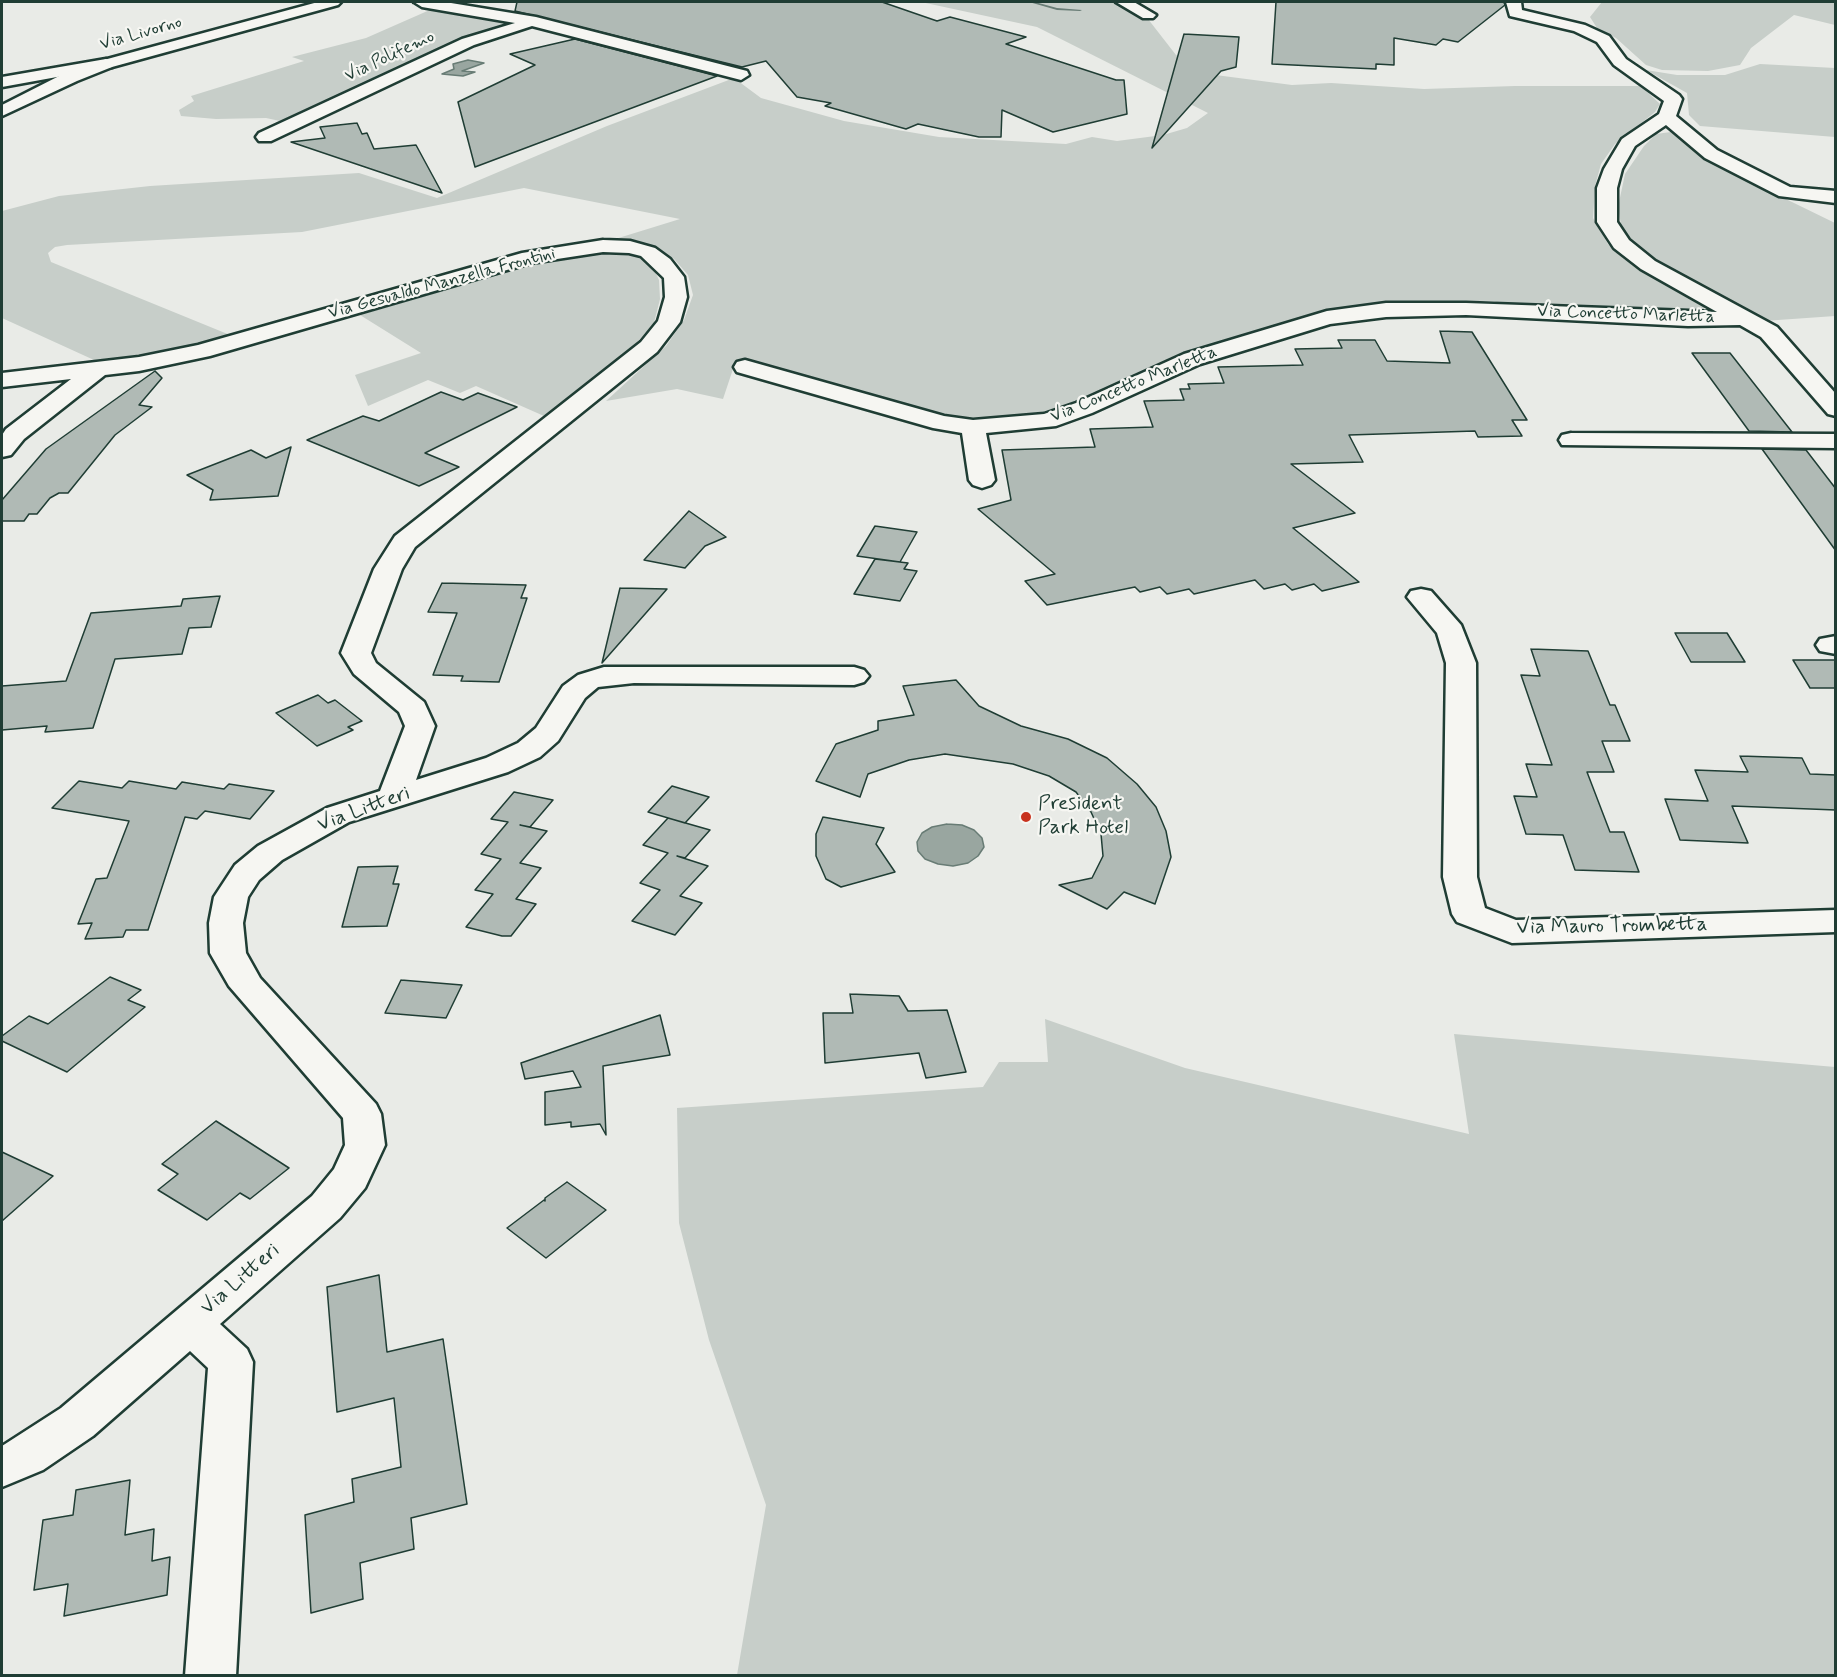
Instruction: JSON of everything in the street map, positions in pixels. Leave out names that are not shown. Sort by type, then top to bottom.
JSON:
[{"type":"street","name":"Via Livorno","points":[[2,111],[71,77],[105,64],[333,2]]},
{"type":"street","points":[[422,2],[536,22],[741,75]]},
{"type":"street","points":[[1124,2],[1148,15]]},
{"type":"street","points":[[1514,2],[1515,13],[1579,28],[1603,39],[1620,62],[1673,99],[1667,117],[1628,143],[1620,156],[1608,188],[1606,206],[1610,228],[1621,244],[1648,266],[1769,332],[1836,409]]},
{"type":"street","name":"Via Polifemo","points":[[265,136],[468,42],[536,22]]},
{"type":"street","points":[[2,82],[105,64]]},
{"type":"street","points":[[1667,117],[1712,154],[1836,216]]},
{"type":"street","points":[[1786,192],[1836,197]]},
{"type":"street","name":"Via Gesualdo Manzella Frontini","points":[[2,380],[139,364],[202,351],[529,257],[603,246],[630,247],[648,252],[663,263],[674,278],[676,297],[669,322],[649,347],[404,542],[388,569],[356,653],[364,668],[413,708],[420,726],[394,797]]},
{"type":"street","name":"Via Concetto Marletta","points":[[745,367],[942,423],[973,427],[1047,421],[1084,408],[1192,359],[1327,318],[1386,310],[1466,309],[1688,319],[1742,318]]},
{"type":"street","points":[[2,450],[15,434],[97,370]]},
{"type":"street","points":[[973,427],[982,480]]},
{"type":"street","points":[[1571,440],[1836,441]]},
{"type":"street","name":"Via Mauro Trombetta","points":[[1420,597],[1450,631],[1461,663],[1460,877],[1469,914],[1512,932],[1836,921]]},
{"type":"street","name":"Via Litteri","points":[[2,1467],[27,1456],[77,1422],[326,1207],[351,1177],[365,1145],[362,1114],[247,986],[228,953],[226,922],[231,897],[247,873],[270,853],[338,815],[496,765],[529,750],[547,734],[573,692],[588,681],[604,676],[634,674],[854,676]]},
{"type":"street","name":"Via Litteri","points":[[190,1324],[231,1362],[210,1676]]},
{"type":"shaded area","points":[[921,2],[1114,2],[1148,19],[1176,55],[1208,74],[1292,85],[1331,83],[1424,89],[1641,86],[1660,104],[1655,112],[1615,144],[1601,164],[1595,186],[1593,218],[1608,244],[1625,258],[1703,304],[1705,308],[1699,312],[1511,307],[1494,301],[1386,302],[1345,308],[1198,349],[1153,366],[1076,402],[1041,412],[1009,417],[979,419],[943,416],[840,385],[736,360],[723,399],[677,389],[606,401],[666,346],[684,320],[693,295],[688,275],[674,259],[654,247],[612,240],[680,219],[524,188],[302,232],[67,245],[55,247],[48,253],[51,262],[230,335],[151,354],[94,360],[2,318],[2,211],[59,196],[150,186],[359,173],[437,198],[607,126],[734,78],[761,98],[844,121],[939,137],[1066,144],[1092,137],[1117,141],[1163,135],[1187,128],[1208,113],[1037,27]]},
{"type":"shaded area","points":[[1602,2],[1835,2],[1835,25],[1794,15],[1751,48],[1740,65],[1708,71],[1662,70],[1646,65],[1616,38],[1597,28],[1590,17]]},
{"type":"shaded area","points":[[432,9],[509,23],[466,36],[280,121],[266,118],[216,119],[181,116],[179,110],[194,101],[191,96],[304,61],[292,57],[366,38]]},
{"type":"shaded area","points":[[468,60],[484,63],[462,71],[475,72],[463,76],[442,74],[454,69],[453,64]]},
{"type":"shaded area","points":[[1760,64],[1835,68],[1835,137],[1700,126],[1689,115],[1687,93],[1646,70],[1677,75],[1725,75]]},
{"type":"shaded area","points":[[1671,132],[1691,148],[1751,182],[1835,223],[1835,316],[1764,321],[1656,263],[1634,243],[1621,225],[1618,207],[1625,174],[1644,146],[1656,134]]},
{"type":"shaded area","points":[[595,252],[624,252],[642,258],[653,267],[659,280],[660,299],[654,323],[632,348],[544,416],[476,386],[460,393],[428,380],[368,406],[355,375],[421,353],[360,315],[524,267]]},
{"type":"shaded area","points":[[947,824],[962,825],[974,830],[982,838],[984,847],[978,856],[968,863],[953,866],[925,859],[918,851],[917,842],[922,833],[932,827]]},
{"type":"shaded area","points":[[1045,1019],[1185,1068],[1469,1134],[1454,1034],[1835,1067],[1835,1675],[737,1675],[766,1505],[709,1340],[679,1223],[677,1108],[983,1087],[999,1062],[1048,1062]]},
{"type":"building","points":[[517,2],[882,2],[937,21],[950,17],[1026,37],[1006,44],[1116,80],[1124,80],[1127,114],[1053,132],[1002,110],[1001,137],[979,137],[918,124],[906,129],[825,106],[831,103],[797,97],[766,61],[742,67],[515,11]]},
{"type":"building","points":[[1276,2],[1504,2],[1505,5],[1458,42],[1443,39],[1436,45],[1394,38],[1394,65],[1376,64],[1376,69],[1272,64]]},
{"type":"building","points":[[1184,34],[1239,37],[1236,67],[1221,71],[1152,148]]},
{"type":"building","points":[[575,39],[717,76],[475,167],[458,102],[535,65],[510,54]]},
{"type":"building","points":[[357,123],[362,134],[367,133],[374,149],[416,145],[442,193],[291,142],[325,138],[320,127]]},
{"type":"building","points":[[1440,331],[1472,332],[1527,420],[1512,420],[1522,436],[1478,437],[1475,431],[1349,435],[1363,462],[1291,464],[1355,513],[1293,528],[1359,582],[1322,591],[1314,584],[1292,590],[1285,584],[1264,589],[1255,580],[1194,594],[1189,589],[1167,594],[1160,587],[1140,592],[1135,587],[1047,605],[1025,581],[1055,574],[978,509],[1011,500],[1002,450],[1095,447],[1090,429],[1153,427],[1144,401],[1184,400],[1180,389],[1190,389],[1188,384],[1224,383],[1218,367],[1303,365],[1295,349],[1342,348],[1338,340],[1375,340],[1387,361],[1450,363]]},
{"type":"building","points":[[1692,353],[1730,353],[1792,432],[1749,431]]},
{"type":"building","points":[[155,371],[162,378],[139,405],[152,407],[115,435],[68,493],[59,493],[50,498],[37,514],[29,514],[24,521],[2,521],[2,500],[46,449]]},
{"type":"building","points":[[441,392],[463,400],[478,393],[517,407],[425,453],[459,467],[419,486],[307,440],[363,416],[379,421]]},
{"type":"building","points":[[291,447],[278,496],[210,500],[213,490],[187,475],[251,450],[266,458]]},
{"type":"building","points":[[1762,449],[1806,450],[1836,489],[1836,551]]},
{"type":"building","points":[[689,511],[726,537],[705,546],[685,568],[644,560]]},
{"type":"building","points":[[875,526],[917,532],[900,562],[857,556]]},
{"type":"building","points":[[875,559],[908,563],[904,569],[917,571],[900,601],[854,594]]},
{"type":"building","points":[[442,583],[526,585],[521,598],[527,598],[499,682],[461,681],[463,676],[433,675],[457,613],[428,612]]},
{"type":"building","points":[[620,588],[667,589],[602,663]]},
{"type":"building","points":[[220,596],[211,627],[189,628],[182,654],[115,659],[93,728],[45,732],[47,726],[2,730],[2,686],[66,681],[91,613],[181,606],[183,599]]},
{"type":"building","points":[[1675,633],[1727,633],[1745,662],[1691,662]]},
{"type":"building","points":[[1531,649],[1588,651],[1610,705],[1615,705],[1630,741],[1602,741],[1614,772],[1587,772],[1610,832],[1624,832],[1639,872],[1575,870],[1563,835],[1526,834],[1514,796],[1537,797],[1526,764],[1552,765],[1521,675],[1540,676]]},
{"type":"building","points":[[1793,660],[1836,660],[1836,688],[1810,688]]},
{"type":"building","points":[[956,680],[979,706],[1021,726],[1068,739],[1107,758],[1137,784],[1156,807],[1166,831],[1171,857],[1155,904],[1124,892],[1107,909],[1059,885],[1092,878],[1103,856],[1101,834],[1091,812],[1076,792],[1049,776],[1013,764],[945,754],[909,760],[868,774],[860,797],[816,781],[836,744],[878,730],[878,721],[914,715],[903,686]]},
{"type":"building","points":[[318,695],[328,703],[335,700],[362,721],[348,727],[353,730],[317,746],[276,713]]},
{"type":"building","points":[[1740,756],[1802,758],[1810,774],[1836,775],[1836,810],[1732,806],[1748,843],[1680,840],[1665,799],[1708,801],[1695,770],[1748,772]]},
{"type":"building","points":[[79,781],[122,788],[129,781],[176,789],[182,782],[224,789],[229,784],[274,791],[250,819],[205,811],[197,819],[185,817],[148,930],[126,930],[123,937],[85,939],[92,923],[78,924],[96,879],[107,878],[129,821],[52,808]]},
{"type":"building","points":[[672,786],[709,797],[685,823],[648,812]]},
{"type":"building","points":[[514,792],[553,800],[530,827],[520,825],[547,831],[520,863],[541,868],[516,899],[536,904],[511,936],[502,936],[466,927],[493,894],[475,890],[501,859],[481,854],[508,822],[491,819]]},
{"type":"building","points":[[823,817],[884,828],[876,844],[895,872],[841,887],[826,879],[816,856],[816,834]]},
{"type":"building","points":[[668,818],[710,830],[685,858],[677,856],[708,866],[680,896],[702,903],[675,935],[632,921],[660,890],[640,883],[668,853],[643,845]]},
{"type":"building","points":[[398,866],[393,884],[399,884],[387,926],[342,927],[358,867]]},
{"type":"building","points":[[110,977],[141,990],[128,1000],[145,1007],[67,1072],[2,1041],[2,1036],[29,1016],[48,1024]]},
{"type":"building","points":[[401,980],[462,985],[446,1018],[385,1013]]},
{"type":"building","points":[[850,994],[899,996],[908,1011],[947,1010],[966,1072],[926,1078],[919,1053],[825,1063],[823,1013],[853,1013]]},
{"type":"building","points":[[660,1015],[670,1055],[603,1066],[606,1135],[600,1124],[571,1127],[571,1122],[545,1125],[545,1092],[581,1087],[573,1071],[525,1079],[521,1063]]},
{"type":"building","points":[[216,1121],[289,1168],[250,1199],[240,1193],[207,1220],[158,1190],[178,1174],[162,1164]]},
{"type":"building","points":[[2,1152],[53,1176],[2,1221]]},
{"type":"building","points":[[567,1182],[606,1210],[546,1258],[507,1228]]},
{"type":"building","points":[[379,1275],[387,1352],[443,1339],[467,1504],[411,1518],[414,1549],[360,1563],[363,1599],[311,1613],[305,1515],[354,1502],[352,1479],[401,1467],[394,1398],[337,1412],[327,1287]]},
{"type":"building","points":[[130,1480],[125,1535],[154,1529],[152,1561],[170,1557],[167,1595],[64,1616],[68,1584],[34,1590],[43,1520],[73,1515],[76,1490]]},
{"type":"waterway","points":[[1031,2],[1057,9],[1080,10]]},
{"type":"place","name":"President Park Hotel","points":[[1026,817]]}]
